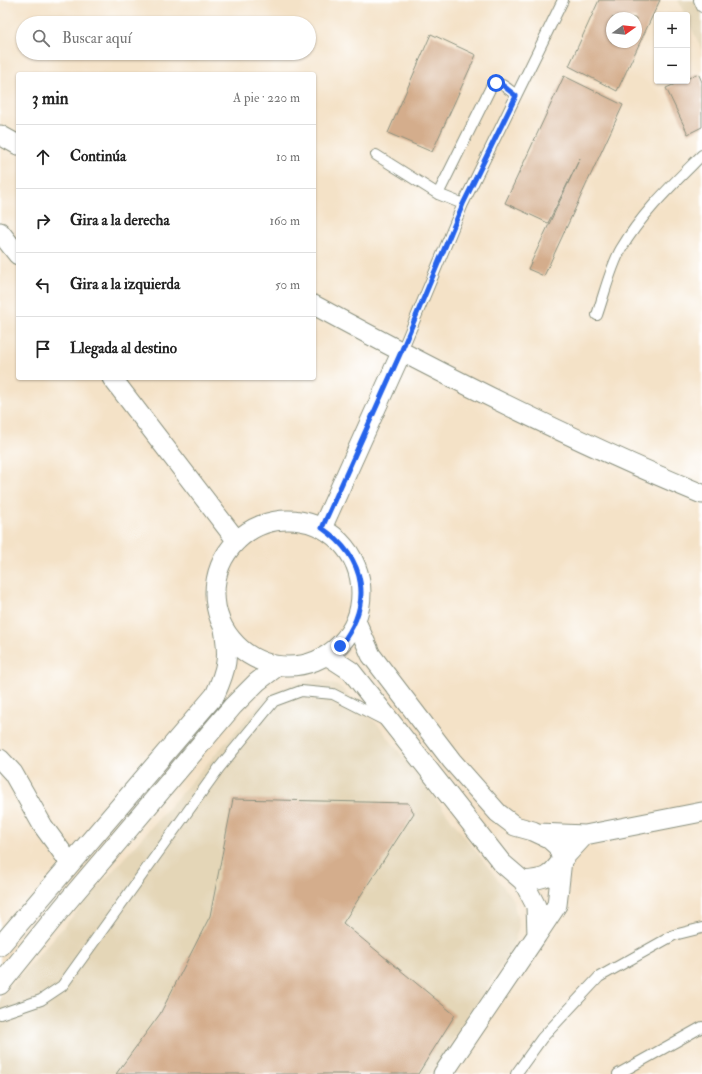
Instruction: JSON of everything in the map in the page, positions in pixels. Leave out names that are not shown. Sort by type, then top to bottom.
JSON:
[{"type":"street","points":[[0,135],[16,144]]},
{"type":"street","points":[[0,232],[16,252]]},
{"type":"street","points":[[316,306],[401,352],[568,436],[702,494]]},
{"type":"street","points":[[322,528],[401,352]]},
{"type":"street","points":[[114,380],[237,541]]},
{"type":"street","points":[[0,946],[70,863],[122,806],[215,696],[225,674],[228,652],[223,626],[218,612],[216,581],[221,566],[237,541],[249,531],[263,524],[293,520],[322,528],[335,537],[346,548],[354,561],[359,575],[361,606],[356,621],[349,634],[340,646],[328,656],[299,666],[278,666],[269,664],[242,650],[231,639],[223,626]]},
{"type":"street","points":[[356,621],[370,656],[452,761],[498,813],[515,826],[538,833],[548,838],[558,847],[562,860],[557,904],[444,1074]]},
{"type":"street","points":[[328,656],[351,671],[502,863],[523,881],[536,906],[537,934]]},
{"type":"street","points":[[0,986],[62,908],[233,706],[257,682],[278,666]]},
{"type":"street","points":[[0,759],[13,773],[43,826],[70,863]]},
{"type":"street","points":[[538,833],[585,835],[702,812]]},
{"type":"street","points":[[523,881],[537,880],[552,874],[562,860],[585,835]]},
{"type":"lane","points":[[401,352],[463,204],[563,0]]},
{"type":"lane","points":[[699,0],[702,7]]},
{"type":"lane","points":[[438,194],[492,85],[496,83],[501,84],[516,96]]},
{"type":"lane","points":[[376,156],[438,194],[463,204]]},
{"type":"lane","points":[[597,315],[620,250],[635,228],[659,199],[702,156]]},
{"type":"lane","points":[[0,1014],[41,1000],[62,986],[219,768],[274,702],[301,690],[332,694],[394,726]]},
{"type":"lane","points":[[516,1074],[542,1038],[599,977],[674,935],[702,928]]},
{"type":"lane","points":[[618,1074],[702,1027]]},
{"type":"shaded area","points":[[678,0],[702,0],[702,50],[690,25],[690,12],[684,12]]},
{"type":"shaded area","points":[[315,678],[340,687],[380,727],[513,899],[519,926],[512,950],[430,1074],[0,1074],[0,999],[264,699],[290,685]]},
{"type":"building","points":[[599,0],[660,0],[642,38],[642,12],[606,12],[606,48],[637,48],[617,91],[569,66]]},
{"type":"building","points":[[431,34],[476,55],[432,152],[388,133]]},
{"type":"building","points":[[698,73],[702,82],[702,127],[688,134],[666,88],[675,84],[690,84],[690,77]]},
{"type":"building","points":[[564,76],[623,105],[544,276],[528,269],[580,158],[548,223],[505,203]]},
{"type":"building","points":[[233,799],[408,803],[414,813],[343,923],[455,1015],[418,1074],[116,1074],[160,1014],[210,916]]},
{"type":"route","points":[[340,646],[356,621],[361,606],[359,575],[354,561],[346,548],[335,537],[322,528],[401,352],[463,204],[516,96],[501,84],[496,83]]}]
